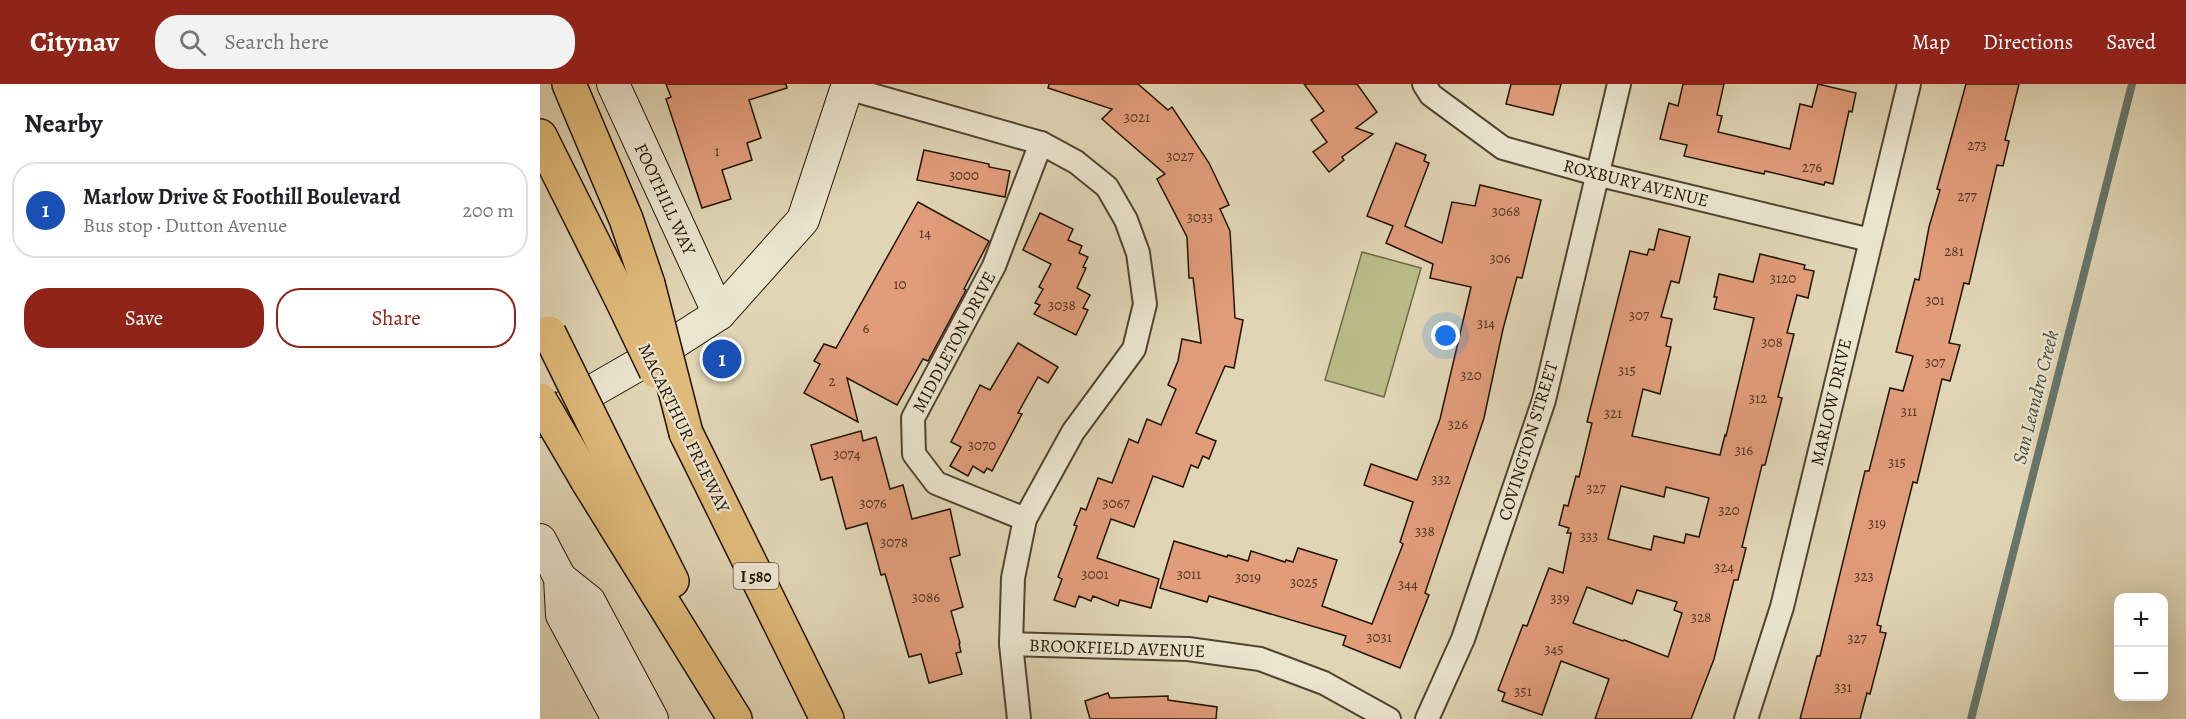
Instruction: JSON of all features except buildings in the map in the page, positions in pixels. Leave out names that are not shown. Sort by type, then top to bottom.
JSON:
[{"type":"highway","points":[[569,84],[626,219],[634,291]]},
{"type":"highway","points":[[540,136],[634,291]]},
{"type":"highway","name":"MACARTHUR FREEWAY","points":[[634,291],[686,433],[827,719]]},
{"type":"highway","points":[[545,323],[601,474],[737,719]]},
{"type":"highway","points":[[540,400],[601,474]]},
{"type":"street","name":"FOOTHILL WAY","points":[[613,84],[719,314]]},
{"type":"street","name":"ROXBURY AVENUE","points":[[1424,84],[1431,95],[1503,148],[1596,174],[1870,240]]},
{"type":"street","name":"COVINGTON STREET","points":[[1427,719],[1464,639],[1544,400],[1619,84]]},
{"type":"street","name":"MARLOW DRIVE","points":[[1746,719],[1782,607],[1909,84]]},
{"type":"street","points":[[540,421],[655,355],[719,314],[803,220],[847,86],[1041,143],[1076,162],[1107,188],[1126,220],[1138,253],[1145,304],[1134,350],[1073,432],[1025,519],[1012,579],[1011,644],[1019,719]]},
{"type":"street","name":"MIDDLETON DRIVE","points":[[1025,519],[936,483],[914,454],[913,418],[994,266],[1041,143]]},
{"type":"street","points":[[540,540],[560,578],[589,601],[652,719]]},
{"type":"street","points":[[560,578],[562,615],[618,719]]},
{"type":"street","name":"BROOKFIELD AVENUE","points":[[1011,644],[1188,649],[1260,659],[1324,683],[1389,719]]},
{"type":"green space","points":[[1362,252],[1421,268],[1384,397],[1325,380]]},
{"type":"waterway","name":"San Leandro Creek","points":[[1971,719],[2132,84]]},
{"type":"place","name":"Marlow Drive & Foothill Boulevard","points":[[722,359]]}]
